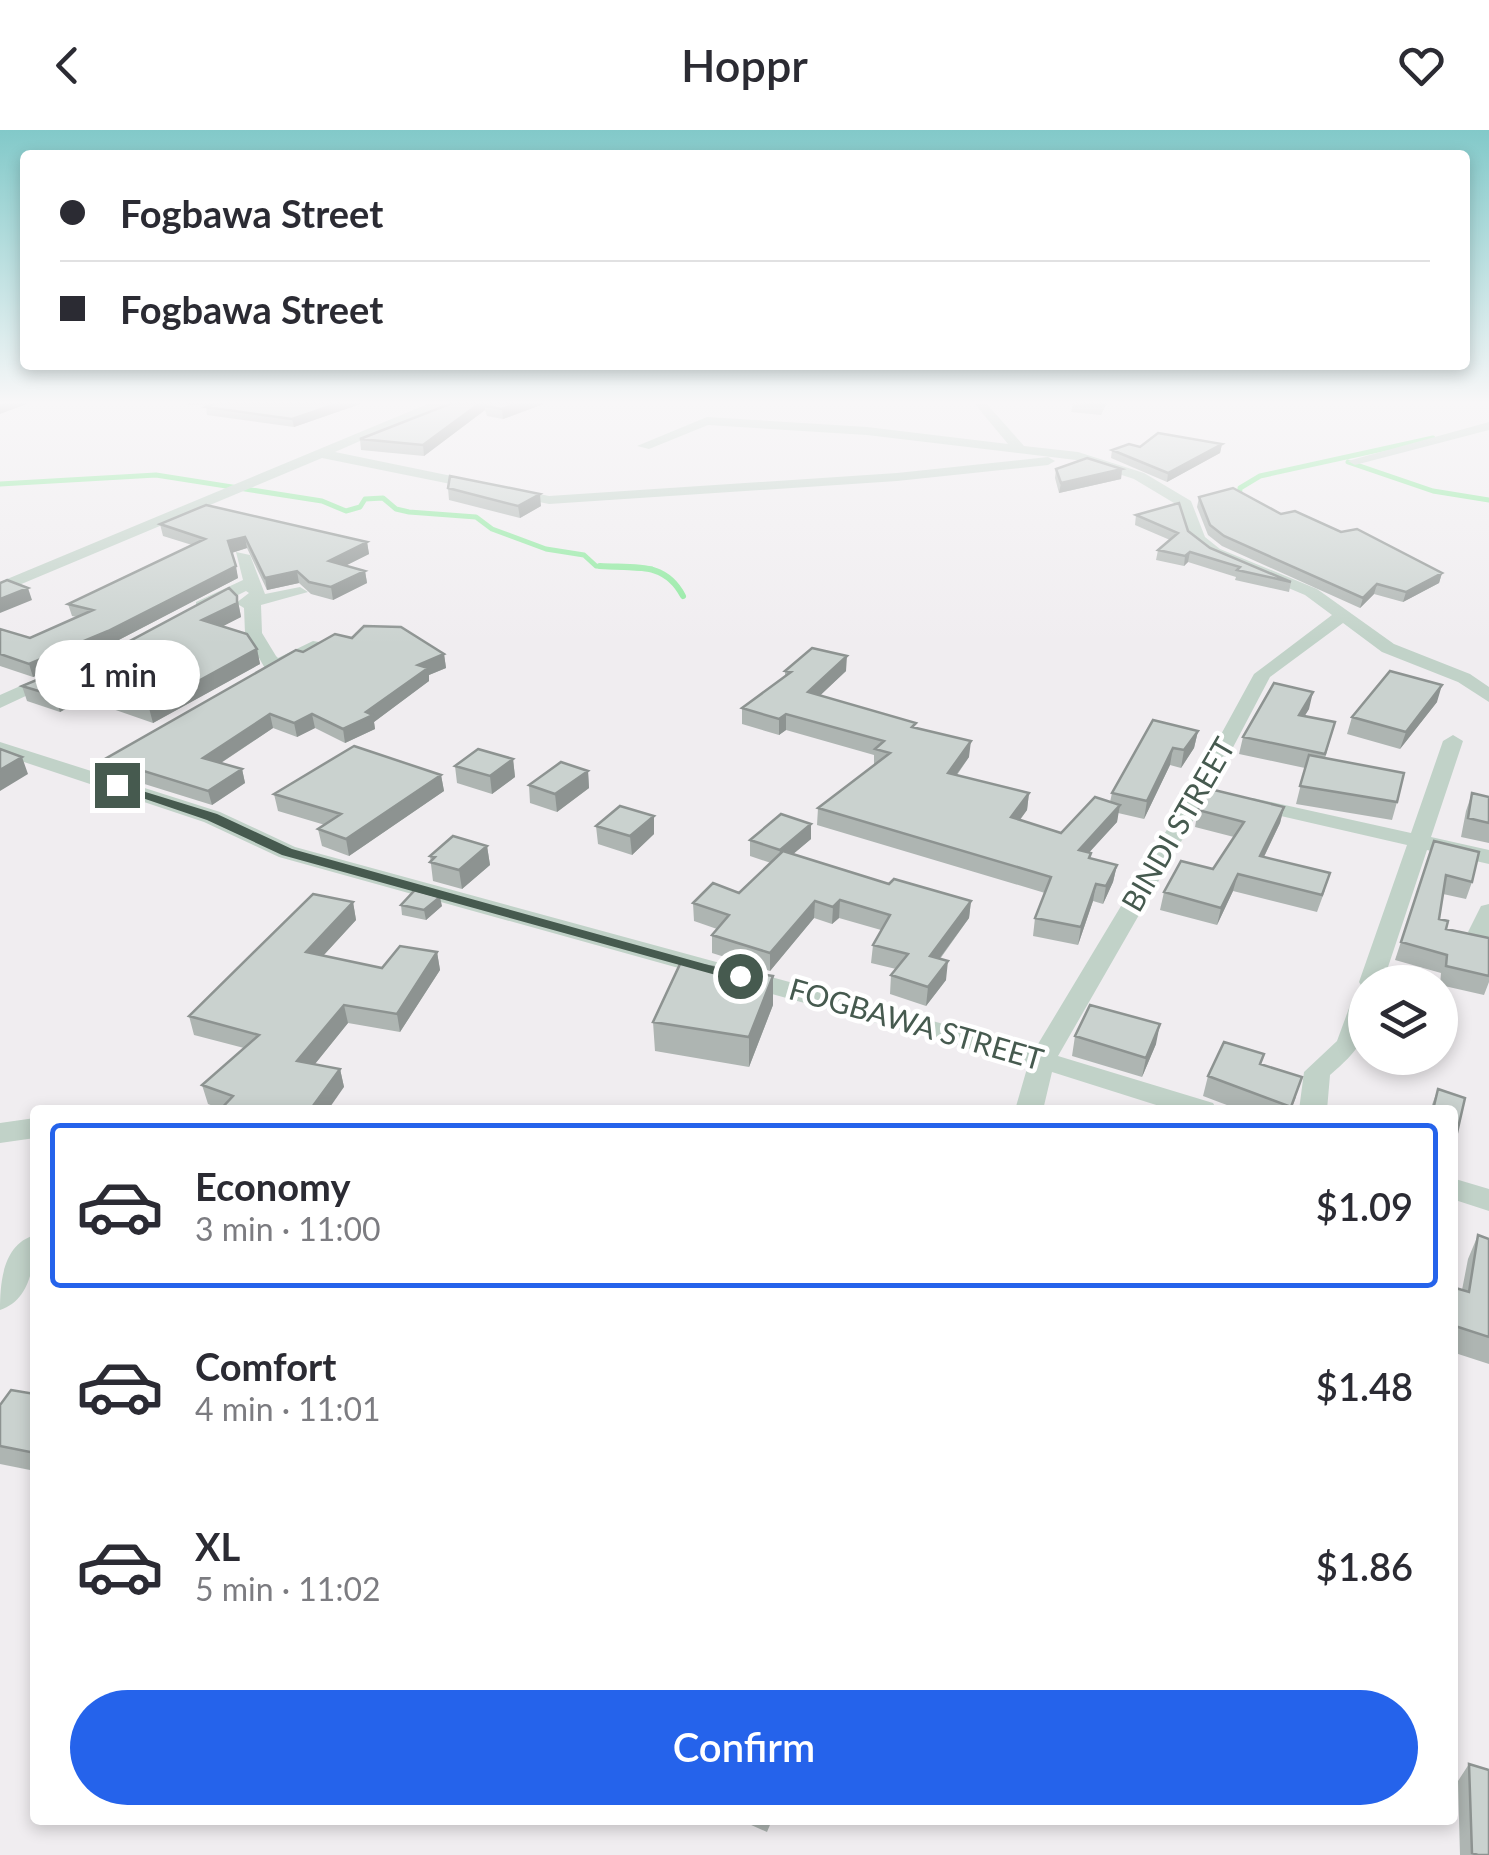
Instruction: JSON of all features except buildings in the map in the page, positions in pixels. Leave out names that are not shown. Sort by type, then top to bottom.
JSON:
[{"type":"street","points":[[0,588],[247,484]]},
{"type":"street","points":[[466,484],[548,500],[799,484]]},
{"type":"street","points":[[1152,484],[1186,504],[1198,539],[1215,552],[1310,592],[1388,648],[1464,678],[1489,696]]},
{"type":"street","points":[[548,500],[550,518]]},
{"type":"street","points":[[242,555],[252,582],[250,619],[258,652],[268,671],[313,646]]},
{"type":"street","points":[[180,619],[204,605],[250,593],[300,592]]},
{"type":"street","name":"BINDI STREET","points":[[1030,1105],[1042,1060],[1218,797],[1264,674],[1343,615]]},
{"type":"street","points":[[0,702],[37,681],[68,671]]},
{"type":"street","points":[[1378,965],[1454,741]]},
{"type":"street","name":"FOGBAWA STREET","points":[[0,748],[212,817],[287,852],[1042,1060],[1187,1105]]},
{"type":"street","points":[[86,774],[116,757]]},
{"type":"street","points":[[1218,797],[1489,857]]},
{"type":"street","points":[[1489,911],[1480,932],[1489,941]]},
{"type":"street","points":[[1313,1105],[1316,1072],[1348,1045]]},
{"type":"street","points":[[0,1133],[30,1129]]},
{"type":"street","points":[[1458,1190],[1489,1200]]},
{"type":"street","points":[[0,1298],[30,1253]]},
{"type":"waterway","points":[[0,484],[9,484]]},
{"type":"waterway","points":[[210,484],[322,501],[346,511],[360,507],[365,499],[383,498],[396,509],[409,512],[476,517],[492,529],[546,549],[584,555],[596,566],[646,569]]},
{"type":"waterway","points":[[1239,502],[1240,488],[1248,484]]},
{"type":"waterway","points":[[1411,484],[1489,500]]},
{"type":"waterway","points":[[600,566],[646,569]]},
{"type":"waterway","points":[[646,569],[652,569]]},
{"type":"waterway","points":[[646,569],[667,577],[683,596]]},
{"type":"route","points":[[117,785],[212,817],[287,852],[740,976]]}]
